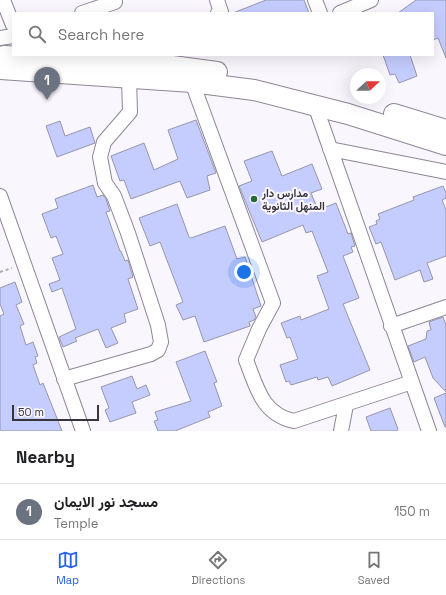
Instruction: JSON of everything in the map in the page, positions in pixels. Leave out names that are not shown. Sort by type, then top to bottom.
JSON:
[{"type":"main road","points":[[0,56],[133,69],[192,82],[254,90],[384,124],[445,143]]},
{"type":"main road","points":[[0,69],[133,69],[172,66],[253,78],[318,92],[445,143]]},
{"type":"street","points":[[3,0],[12,22]]},
{"type":"street","points":[[315,0],[320,12]]},
{"type":"street","points":[[342,12],[371,0]]},
{"type":"street","points":[[86,12],[116,5]]},
{"type":"street","points":[[0,38],[12,36]]},
{"type":"street","points":[[64,379],[151,354],[158,350],[160,342],[158,325],[114,196],[105,183],[100,157],[104,142],[130,112],[133,69]]},
{"type":"street","points":[[192,82],[273,303],[259,329],[246,360],[259,392],[268,407],[281,418],[294,421],[412,382]]},
{"type":"street","points":[[315,105],[428,431]]},
{"type":"street","points":[[330,149],[446,172]]},
{"type":"street","points":[[0,196],[83,431]]},
{"type":"street","points":[[391,326],[446,307]]},
{"type":"street","points":[[341,431],[346,405]]},
{"type":"building","points":[[266,0],[304,0],[309,12],[236,12]]},
{"type":"building","points":[[416,0],[446,0],[446,58],[438,38],[434,40],[434,12],[399,12]]},
{"type":"building","points":[[383,56],[410,56],[417,76],[399,83],[395,74],[390,75]]},
{"type":"building","points":[[196,120],[216,173],[207,176],[210,190],[187,198],[180,181],[131,199],[124,180],[120,181],[111,156],[144,143],[154,170],[178,159],[168,130]]},
{"type":"building","points":[[60,121],[65,136],[90,127],[95,143],[57,157],[46,126]]},
{"type":"building","points":[[272,151],[282,176],[312,164],[322,189],[311,193],[318,210],[336,203],[348,234],[351,233],[355,246],[351,247],[353,252],[343,256],[359,298],[343,304],[370,370],[332,386],[328,377],[318,380],[317,377],[291,385],[289,381],[286,382],[280,365],[298,359],[290,337],[287,338],[281,323],[300,316],[301,320],[329,309],[317,276],[328,272],[312,231],[306,233],[303,225],[262,242],[239,186],[252,181],[244,161]]},
{"type":"building","points":[[93,185],[97,197],[103,195],[106,199],[110,211],[106,212],[120,251],[125,261],[128,260],[133,277],[128,279],[138,309],[124,314],[126,322],[111,328],[118,343],[106,348],[98,329],[75,338],[77,341],[63,347],[59,337],[76,329],[62,288],[52,292],[49,284],[60,280],[52,258],[63,254],[56,236],[51,238],[42,214],[58,208],[55,199]]},
{"type":"building","points":[[443,186],[446,193],[446,198],[442,200],[446,210],[446,256],[427,263],[433,279],[424,282],[420,270],[395,280],[381,242],[376,244],[369,227],[377,224],[376,221],[380,219],[378,214],[414,200],[413,197]]},
{"type":"building","points":[[177,204],[189,237],[191,238],[225,226],[237,259],[245,257],[261,306],[253,309],[256,317],[254,320],[249,322],[250,326],[204,342],[195,316],[183,320],[176,305],[183,302],[160,242],[150,246],[139,218]]},
{"type":"building","points":[[15,282],[22,302],[16,305],[24,324],[20,326],[26,345],[33,342],[38,356],[35,357],[37,363],[33,365],[40,385],[43,383],[62,431],[0,431],[0,316],[4,314],[0,304],[0,288]]},
{"type":"building","points":[[443,317],[446,325],[446,392],[433,378],[425,357],[414,362],[408,346],[426,339],[427,331],[431,330],[429,322]]},
{"type":"building","points":[[205,351],[217,382],[214,383],[222,406],[208,412],[210,417],[175,431],[158,431],[154,421],[158,420],[155,412],[191,401],[176,362]]},
{"type":"building","points":[[132,376],[137,389],[146,385],[150,395],[132,402],[136,413],[110,422],[105,410],[109,408],[101,387]]},
{"type":"building","points":[[446,393],[446,427],[445,427],[434,398]]},
{"type":"building","points":[[390,408],[398,429],[397,431],[371,431],[366,417]]},
{"type":"place","name":"مسجد نور الايمان","points":[[47,100]]},
{"type":"place","name":"مدارس دار المنهل الثانوية","points":[[254,199]]}]
